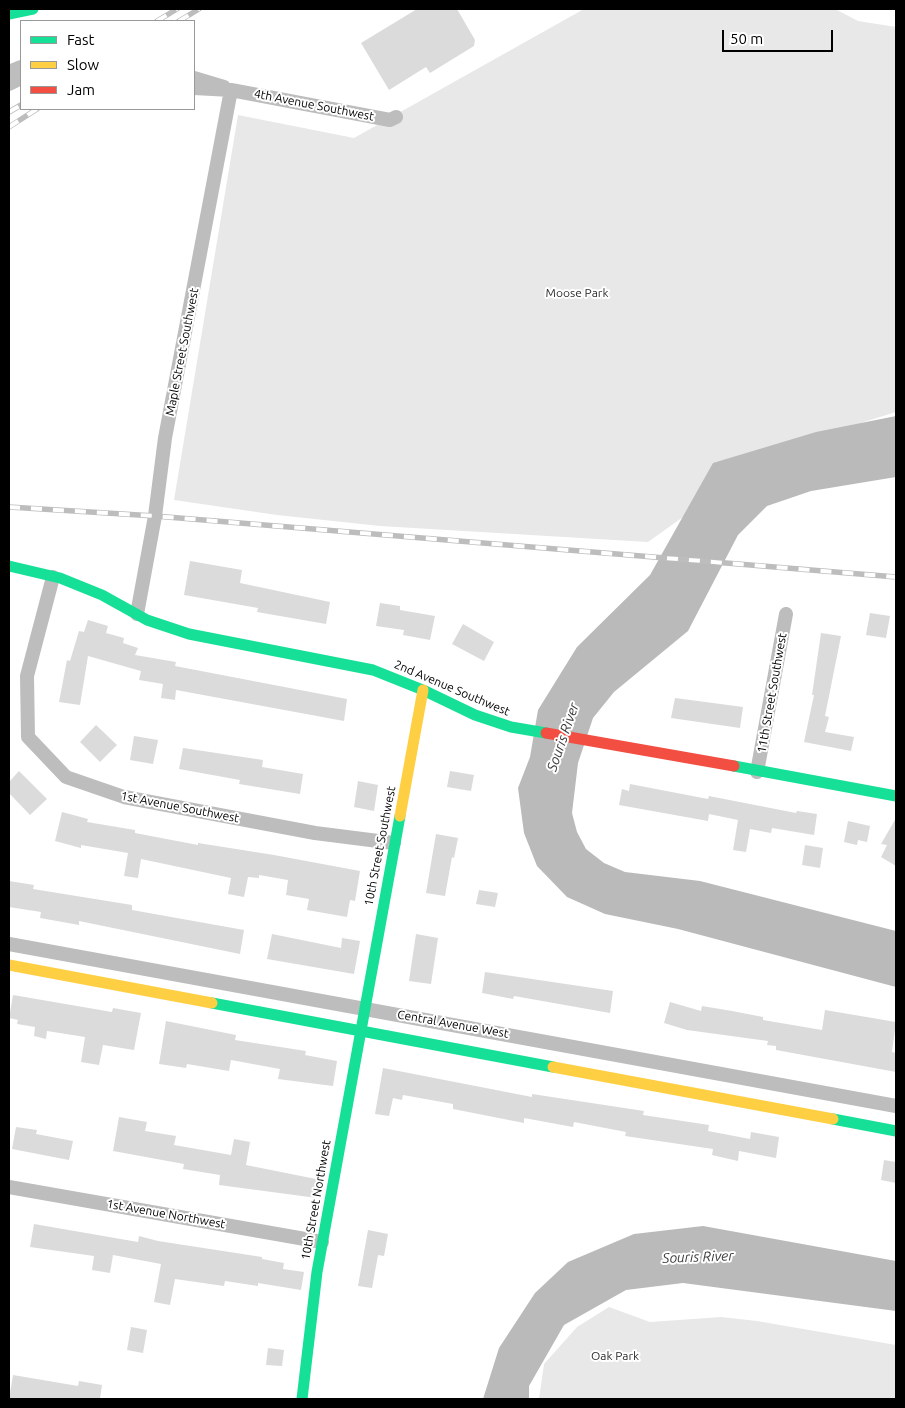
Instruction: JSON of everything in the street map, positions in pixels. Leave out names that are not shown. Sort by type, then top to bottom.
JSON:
[{"type":"street","points":[[9,14],[33,9]]},
{"type":"street","name":"4th Avenue Southwest","points":[[195,78],[209,81],[231,90]]},
{"type":"street","name":"4th Avenue Southwest","points":[[195,88],[231,90],[390,120],[396,117]]},
{"type":"street","name":"Maple Street Southwest","points":[[137,614],[155,516],[165,438],[231,90]]},
{"type":"street","name":"2nd Avenue Southwest","points":[[9,566],[53,577],[102,595],[147,620],[189,634],[373,670],[424,690],[475,715],[511,727],[612,743],[758,772],[896,796]]},
{"type":"street","name":"1st Avenue Southwest","points":[[53,577],[27,676],[28,737],[66,777],[124,797],[315,833],[394,843]]},
{"type":"street","name":"11th Street Southwest","points":[[758,772],[786,614]]},
{"type":"street","name":"10th Street Southwest","points":[[364,1007],[424,690]]},
{"type":"street","name":"Central Avenue West","points":[[9,944],[364,1007],[896,1106]]},
{"type":"street","name":"Central Avenue West","points":[[9,965],[230,1008],[360,1030],[896,1131]]},
{"type":"street","name":"10th Street Northwest","points":[[302,1399],[322,1242],[364,1007]]},
{"type":"street","name":"1st Avenue Northwest","points":[[9,1187],[322,1242]]},
{"type":"green space","name":"Moose Park","points":[[584,9],[835,9],[858,21],[896,27],[896,412],[780,448],[648,542],[380,526],[277,515],[174,500],[238,115],[354,138]]},
{"type":"green space","name":"Oak Park","points":[[609,1307],[650,1322],[721,1317],[757,1321],[896,1345],[896,1399],[539,1399],[544,1364],[577,1327]]},
{"type":"water","name":"Souris River","points":[[896,416],[896,477],[811,491],[767,506],[738,535],[688,631],[614,692],[593,718],[578,763],[572,813],[577,832],[586,849],[604,863],[625,872],[700,881],[896,931],[896,987],[678,929],[605,914],[567,897],[537,866],[524,833],[518,788],[530,757],[538,710],[577,647],[650,575],[713,463],[816,432]]},
{"type":"water","name":"Souris River","points":[[703,1226],[896,1261],[896,1311],[683,1283],[626,1290],[564,1325],[529,1386],[529,1399],[483,1399],[499,1348],[535,1293],[568,1262],[634,1234]]},
{"type":"building","points":[[417,9],[457,9],[475,40],[474,46],[430,73],[426,67],[389,90],[361,43]]},
{"type":"building","points":[[190,561],[242,570],[240,583],[330,602],[326,624],[257,612],[258,608],[184,595]]},
{"type":"building","points":[[380,603],[400,606],[400,610],[435,616],[430,640],[403,635],[404,630],[376,626]]},
{"type":"building","points":[[870,613],[890,616],[886,638],[866,635]]},
{"type":"building","points":[[88,620],[108,626],[106,633],[124,638],[123,643],[138,648],[135,655],[176,662],[175,666],[347,699],[344,721],[176,690],[175,700],[161,698],[163,684],[139,680],[141,671],[88,656],[80,705],[59,702],[67,660],[70,661],[79,631],[84,632]]},
{"type":"building","points":[[463,624],[494,642],[484,661],[452,644]]},
{"type":"building","points":[[821,633],[841,636],[825,716],[829,717],[825,732],[854,737],[851,751],[804,742],[814,695],[812,695]]},
{"type":"building","points":[[675,698],[743,707],[740,728],[671,718]]},
{"type":"building","points":[[96,725],[117,745],[100,762],[80,742]]},
{"type":"building","points":[[134,736],[158,740],[153,764],[130,760]]},
{"type":"building","points":[[183,748],[263,760],[262,767],[303,774],[300,794],[239,784],[240,780],[179,769]]},
{"type":"building","points":[[19,771],[47,799],[30,815],[9,793],[9,782]]},
{"type":"building","points":[[450,771],[474,775],[471,791],[447,787]]},
{"type":"building","points":[[358,781],[378,785],[374,811],[354,807]]},
{"type":"building","points":[[630,784],[708,799],[709,796],[796,813],[797,811],[817,814],[814,835],[772,828],[771,833],[750,829],[746,852],[733,850],[738,820],[709,814],[708,821],[619,805],[622,789],[629,791]]},
{"type":"building","points":[[62,812],[88,819],[87,822],[135,830],[135,833],[360,871],[355,901],[350,900],[347,917],[307,910],[309,899],[286,895],[288,880],[259,875],[259,878],[248,877],[244,897],[228,894],[231,878],[141,859],[138,878],[124,876],[128,853],[81,845],[81,848],[55,841]]},
{"type":"building","points":[[896,818],[896,866],[881,857],[887,845],[881,844]]},
{"type":"building","points":[[848,821],[870,826],[867,842],[858,840],[857,845],[844,842]]},
{"type":"building","points":[[436,834],[458,838],[454,858],[452,857],[445,896],[426,893]]},
{"type":"building","points":[[805,845],[823,848],[820,868],[802,865]]},
{"type":"building","points":[[9,881],[34,885],[33,889],[132,905],[132,910],[244,930],[240,954],[79,921],[79,925],[40,918],[41,912],[9,907]]},
{"type":"building","points":[[479,890],[498,893],[495,907],[476,904]]},
{"type":"building","points":[[272,934],[341,948],[342,938],[360,941],[354,974],[267,959]]},
{"type":"building","points":[[416,934],[438,938],[431,984],[409,981]]},
{"type":"building","points":[[485,972],[613,991],[610,1013],[514,996],[513,999],[482,993]]},
{"type":"building","points":[[13,995],[112,1012],[113,1008],[141,1013],[134,1050],[103,1045],[99,1065],[81,1062],[85,1037],[47,1031],[46,1039],[34,1036],[35,1027],[17,1024],[18,1020],[9,1018]]},
{"type":"building","points":[[670,1002],[701,1011],[702,1006],[763,1017],[763,1020],[822,1030],[825,1010],[896,1022],[892,1052],[896,1053],[896,1072],[776,1050],[776,1046],[767,1045],[768,1041],[687,1030],[664,1023]]},
{"type":"building","points":[[166,1021],[236,1035],[235,1040],[306,1051],[305,1055],[337,1061],[333,1086],[278,1079],[280,1069],[231,1060],[229,1071],[187,1064],[186,1068],[159,1064]]},
{"type":"building","points":[[383,1068],[532,1097],[532,1094],[644,1111],[643,1115],[709,1125],[708,1131],[750,1139],[751,1132],[779,1137],[776,1158],[739,1151],[738,1161],[712,1155],[713,1149],[625,1136],[626,1132],[574,1122],[573,1127],[524,1118],[524,1123],[453,1109],[453,1104],[403,1095],[402,1100],[393,1098],[389,1116],[375,1114]]},
{"type":"building","points":[[119,1117],[147,1122],[145,1131],[176,1136],[174,1145],[231,1155],[234,1139],[250,1142],[246,1165],[321,1180],[317,1198],[219,1185],[220,1175],[183,1169],[184,1164],[113,1151]]},
{"type":"building","points":[[16,1127],[37,1130],[36,1134],[73,1141],[69,1160],[12,1149]]},
{"type":"building","points":[[884,1160],[896,1162],[896,1183],[881,1180]]},
{"type":"building","points":[[34,1224],[138,1242],[139,1236],[158,1241],[262,1257],[262,1259],[284,1263],[283,1269],[304,1272],[301,1290],[258,1283],[258,1286],[225,1281],[224,1286],[175,1279],[170,1305],[154,1302],[161,1264],[113,1255],[110,1273],[92,1270],[94,1256],[30,1247]]},
{"type":"building","points":[[368,1230],[388,1234],[384,1256],[378,1255],[372,1288],[358,1286]]},
{"type":"building","points":[[131,1327],[147,1330],[143,1353],[127,1350]]},
{"type":"building","points":[[268,1348],[284,1350],[282,1366],[266,1365]]},
{"type":"building","points":[[13,1375],[78,1386],[79,1381],[102,1385],[100,1399],[9,1399]]},
{"type":"railway","points":[[159,20],[177,9]]},
{"type":"railway","points":[[181,20],[199,9]]},
{"type":"railway","points":[[9,112],[20,106]]},
{"type":"railway","points":[[9,127],[35,110]]},
{"type":"railway","points":[[9,507],[155,516],[896,577]]},
{"type":"traffic: fast","points":[[9,14],[33,9]]},
{"type":"traffic: fast","points":[[9,566],[60,578],[102,595],[147,620],[189,634],[373,670],[423,690],[475,715],[511,727],[546,733]]},
{"type":"traffic: fast","points":[[734,766],[896,796]]},
{"type":"traffic: fast","points":[[302,1399],[317,1272],[400,816]]},
{"type":"traffic: fast","points":[[212,1003],[553,1067]]},
{"type":"traffic: fast","points":[[833,1119],[896,1131]]},
{"type":"traffic: slow","points":[[400,816],[423,690]]},
{"type":"traffic: slow","points":[[9,965],[212,1003]]},
{"type":"traffic: slow","points":[[553,1067],[833,1119]]},
{"type":"traffic: jam","points":[[546,733],[734,766]]}]
